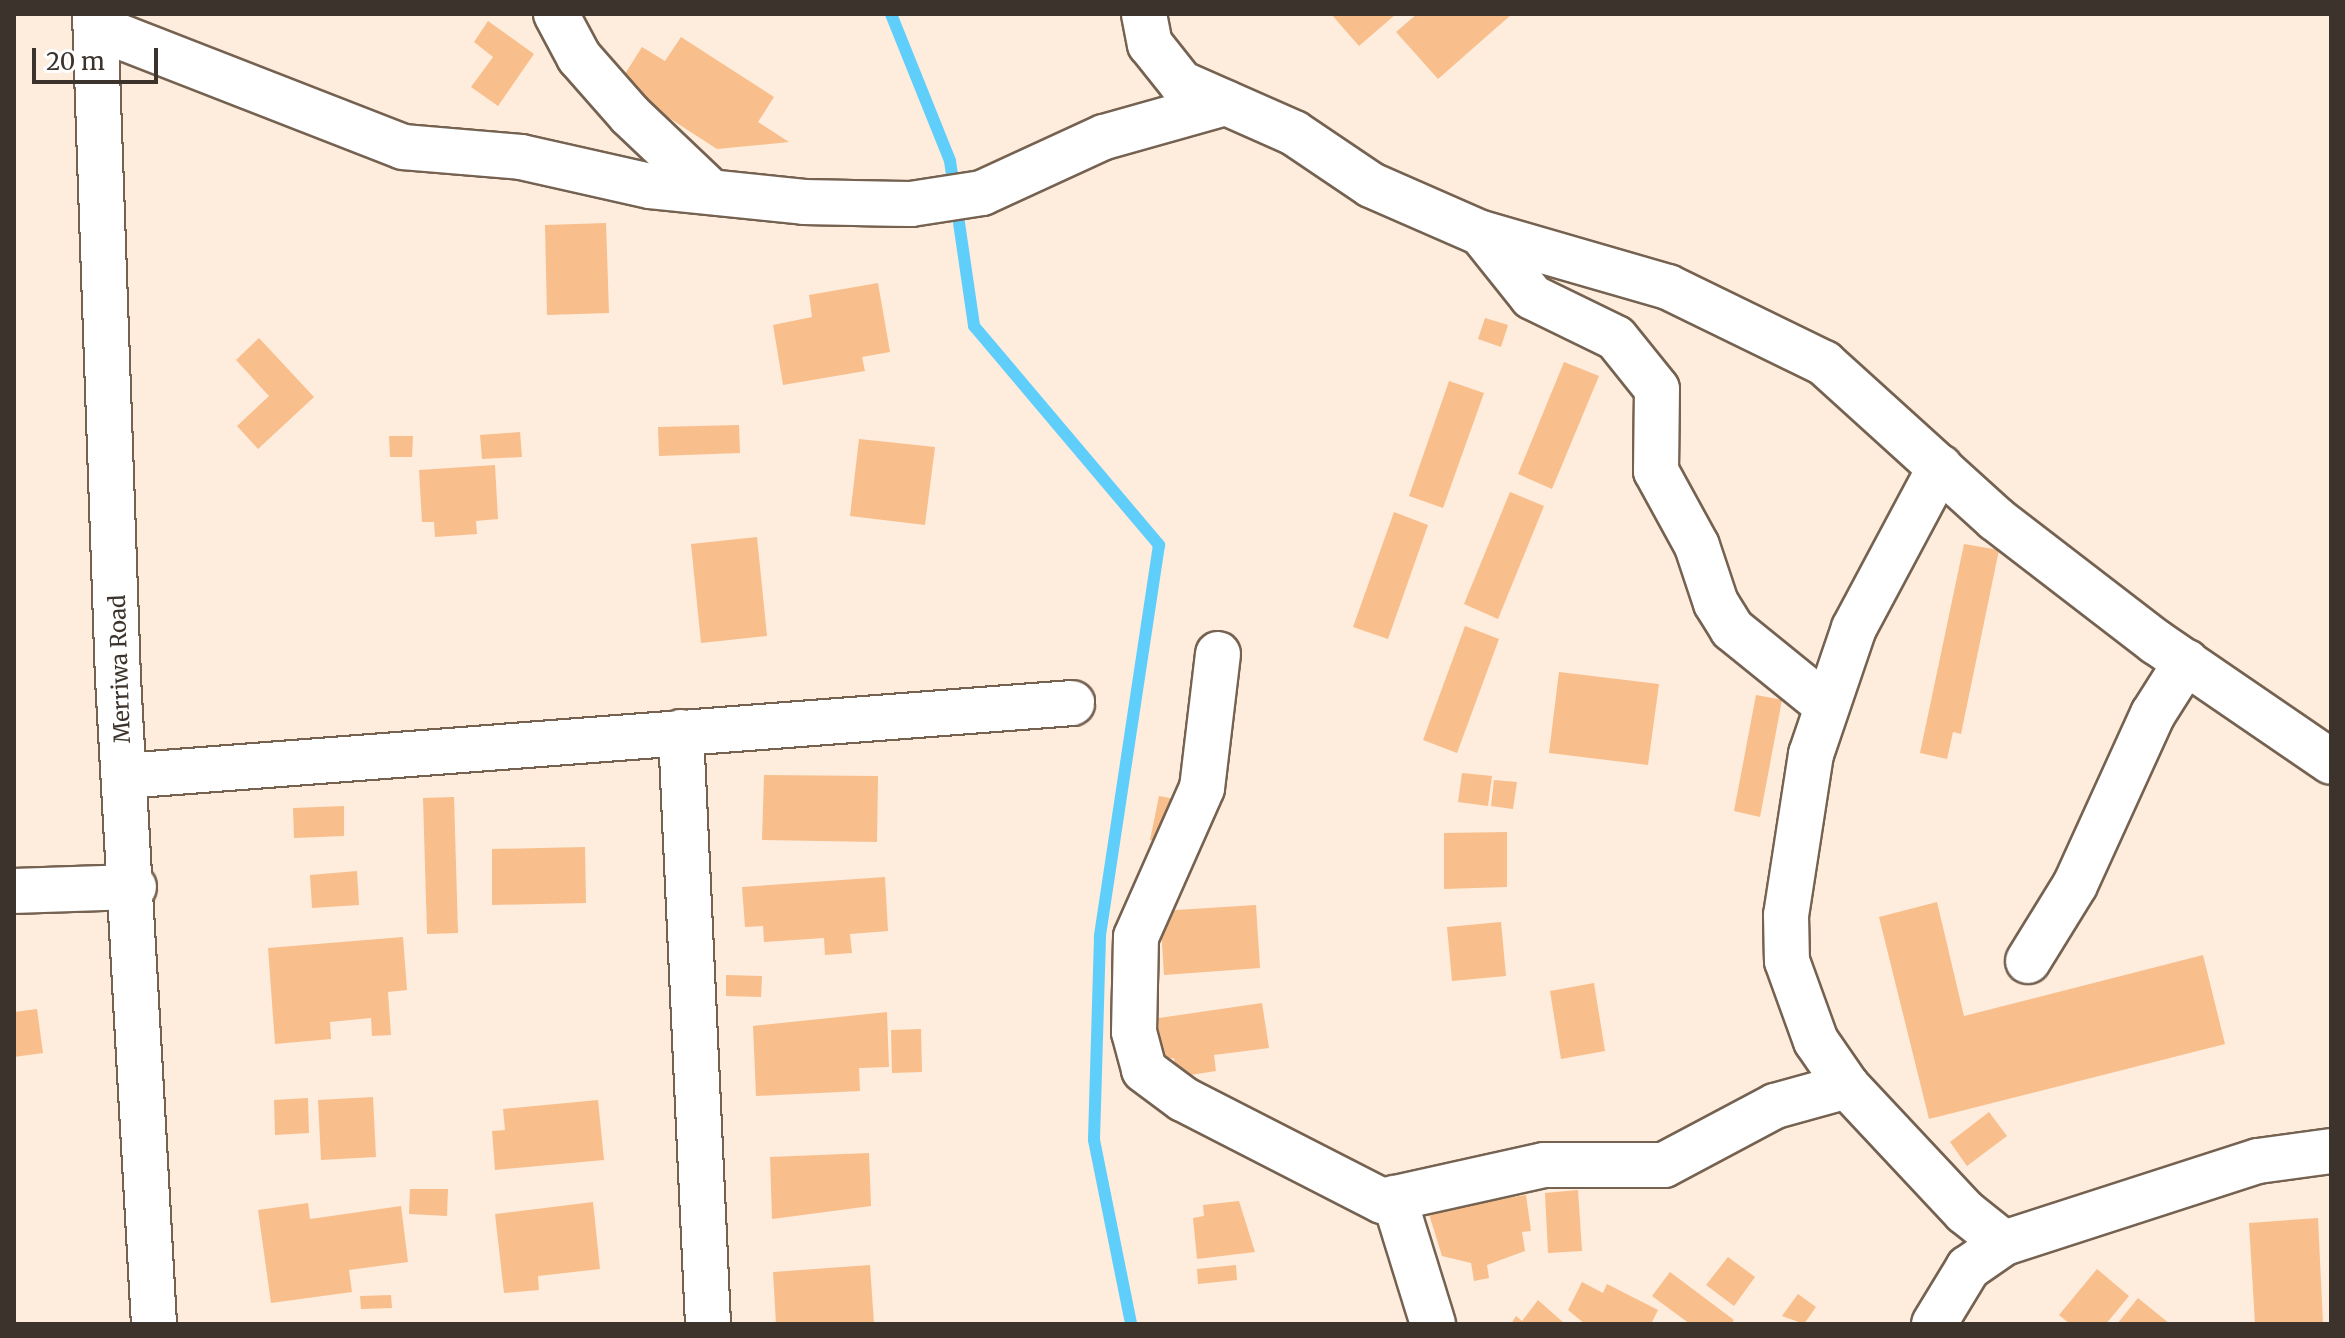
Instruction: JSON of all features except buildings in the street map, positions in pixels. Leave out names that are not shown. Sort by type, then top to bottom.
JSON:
[{"type":"street","points":[[556,14],[579,57],[630,115],[711,192]]},
{"type":"street","points":[[1144,14],[1150,44],[1181,83],[1294,133],[1371,185],[1481,233],[1668,287],[1807,354],[1996,519],[2186,662],[2331,762]]},
{"type":"street","points":[[97,21],[403,147],[521,157],[711,192],[911,204],[982,193],[1104,137],[1225,103]]},
{"type":"street","name":"Merriwa Road","points":[[97,21],[124,776],[134,887],[154,1324]]},
{"type":"street","points":[[1481,233],[1532,297],[1616,338],[1657,389],[1656,471],[1697,546],[1716,603],[1732,629],[1826,705]]},
{"type":"street","points":[[1940,467],[1854,628],[1826,705],[1792,869],[1787,961],[1816,1041],[1847,1086],[1965,1212],[2004,1243]]},
{"type":"street","points":[[1218,654],[1202,788],[1136,937],[1134,1032],[1144,1070],[1183,1099],[1325,1175],[1382,1201],[1544,1165],[1664,1165],[1775,1106],[1847,1086]]},
{"type":"street","points":[[2028,961],[2075,885],[2153,714],[2186,662]]},
{"type":"street","points":[[124,776],[1072,703]]},
{"type":"street","points":[[681,732],[708,1324]]},
{"type":"street","points":[[14,891],[134,887]]},
{"type":"street","points":[[1934,1324],[1968,1268],[2004,1243],[2258,1161],[2331,1151]]},
{"type":"street","points":[[1394,1198],[1433,1324]]},
{"type":"waterway","points":[[891,14],[950,161],[974,326],[1159,545],[1100,937],[1094,1140],[1131,1324]]}]
